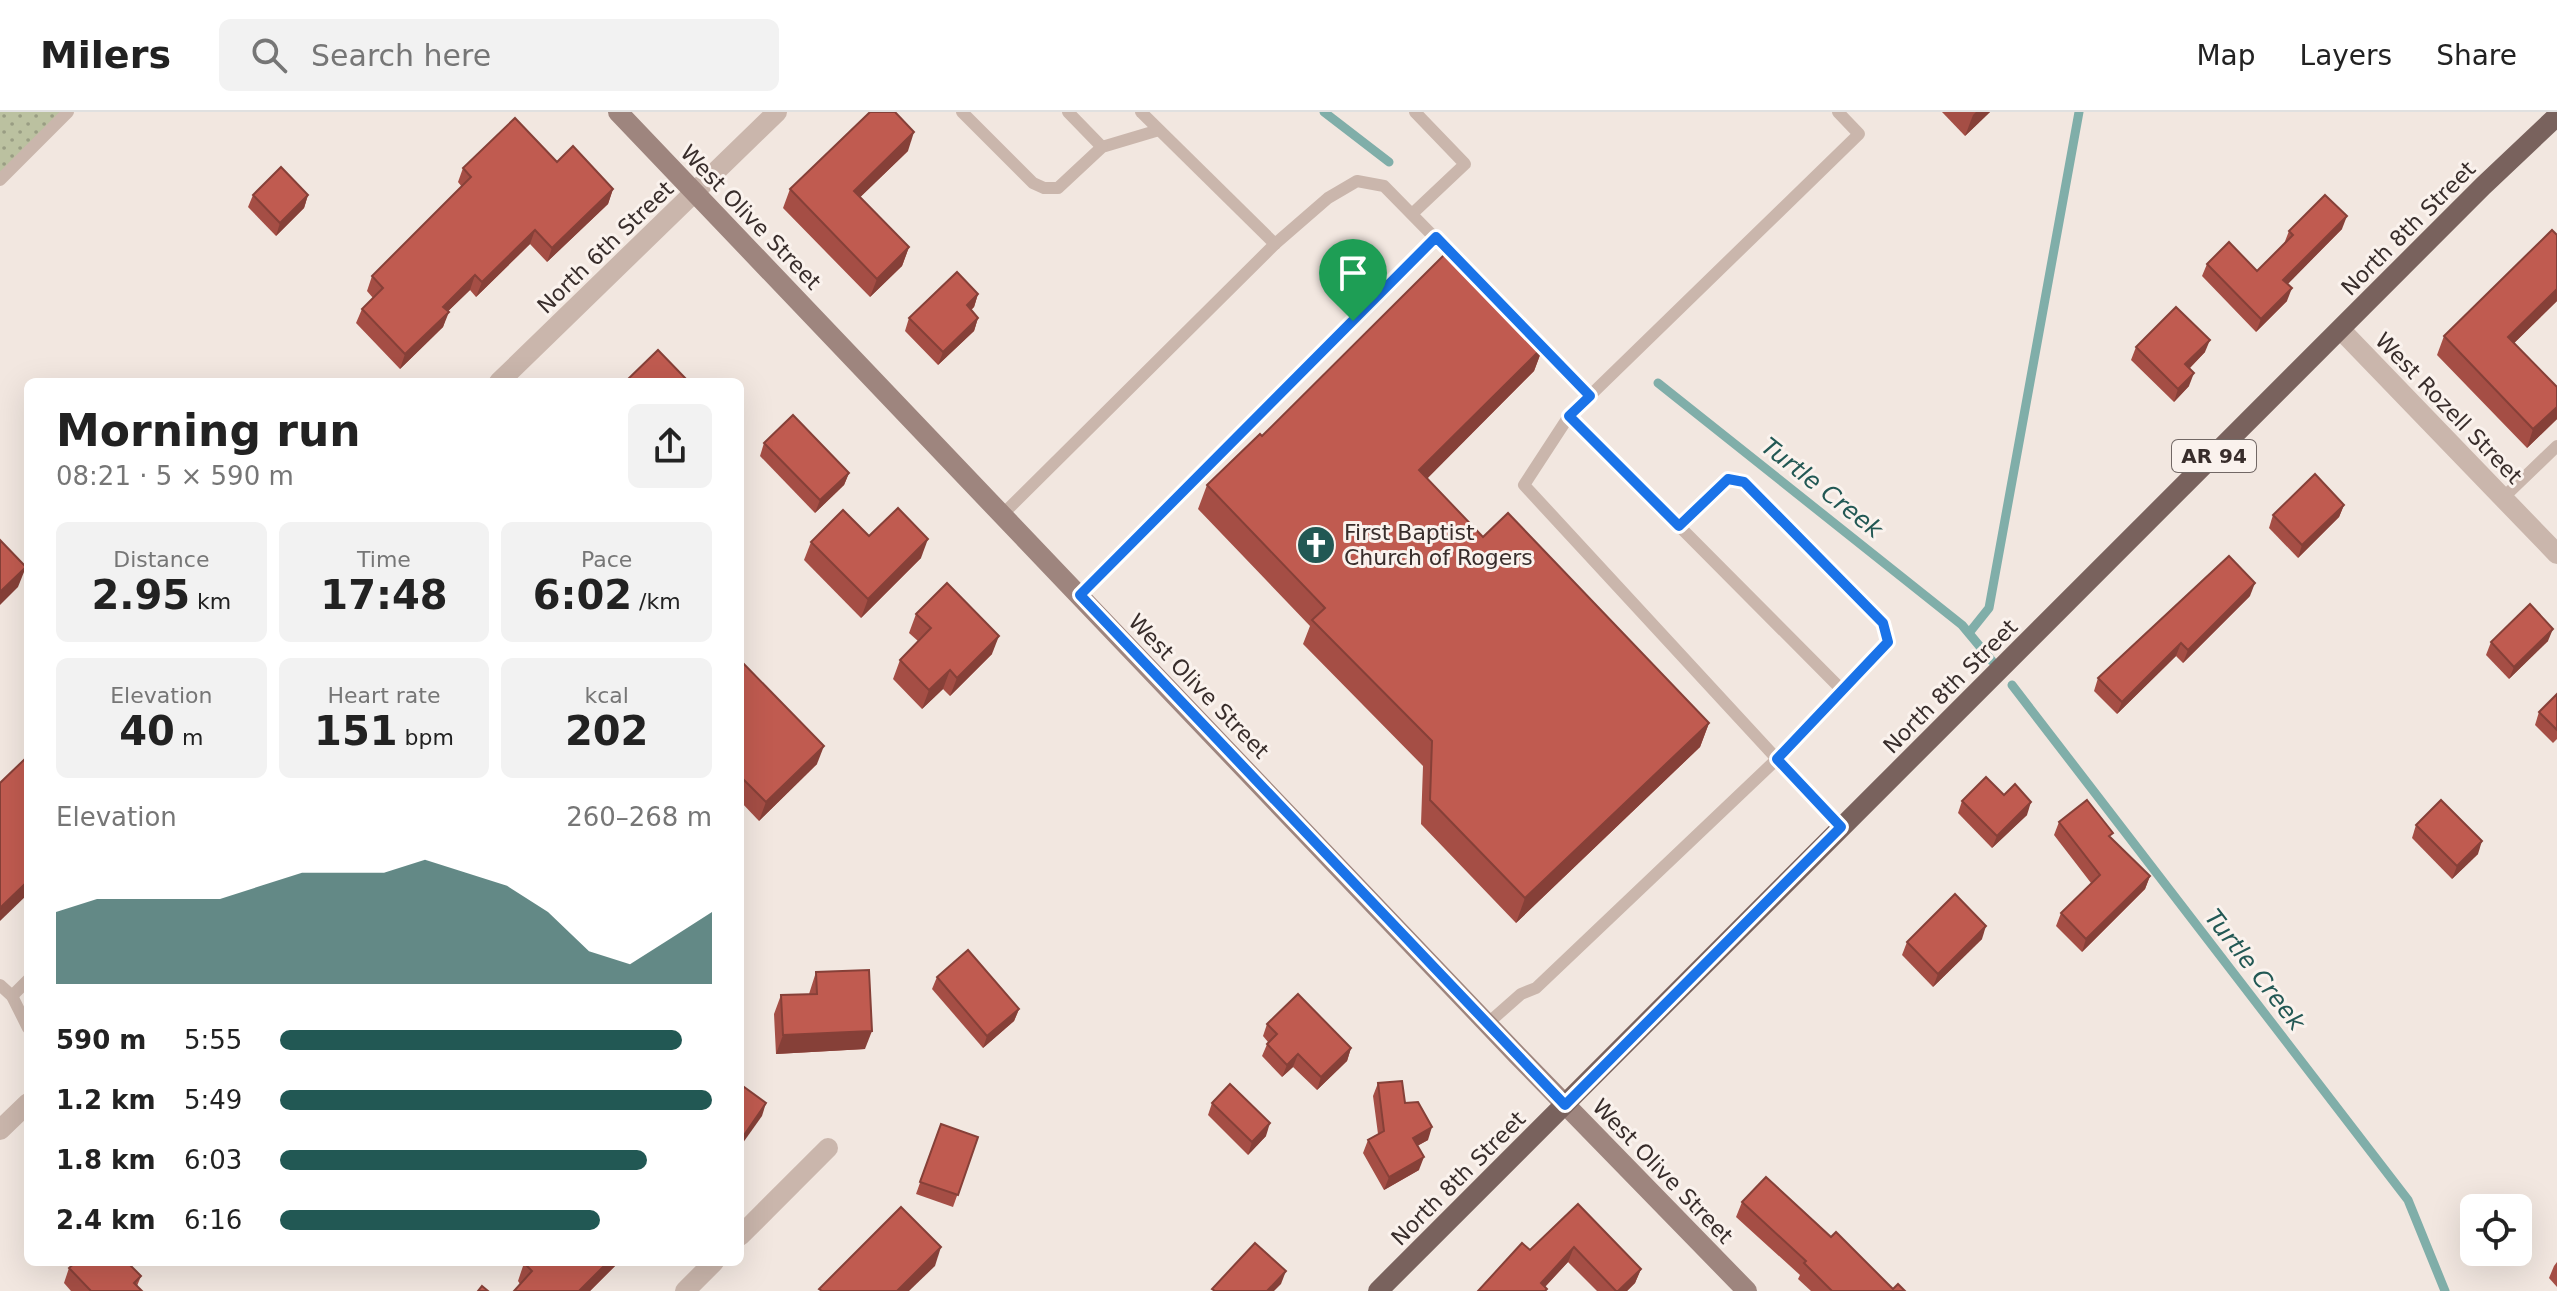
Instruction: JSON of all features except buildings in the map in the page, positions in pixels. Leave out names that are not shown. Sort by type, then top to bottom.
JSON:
[{"type":"main road","name":"West Olive Street","points":[[618,112],[1487,1024],[1747,1291]]},
{"type":"main road","name":"North 8th Street","points":[[1378,1291],[2483,186],[2557,116]]},
{"type":"street","name":"North 6th Street","points":[[503,378],[777,112]]},
{"type":"street","name":"West Rozell Street","points":[[2341,330],[2557,554]]},
{"type":"street","points":[[0,1130],[24,1107]]},
{"type":"street","points":[[744,1232],[828,1148]]},
{"type":"street","points":[[685,1291],[710,1266]]},
{"type":"lane","points":[[0,180],[68,112]]},
{"type":"lane","points":[[962,112],[1033,183],[1044,188],[1058,188],[1102,147],[1159,130]]},
{"type":"lane","points":[[1068,112],[1102,147]]},
{"type":"lane","points":[[1141,112],[1275,244]]},
{"type":"lane","points":[[1412,214],[1465,164],[1415,112]]},
{"type":"lane","points":[[1838,112],[1859,134],[1569,416],[1524,485],[1841,827]]},
{"type":"lane","points":[[1003,514],[1275,244],[1328,198],[1357,181],[1384,186],[1590,396]]},
{"type":"lane","points":[[1080,595],[1436,237]]},
{"type":"lane","points":[[1569,416],[1843,691]]},
{"type":"lane","points":[[2503,498],[2557,446]]},
{"type":"lane","points":[[1487,1024],[1521,994],[1536,988],[1777,759],[1888,642],[1883,623],[1744,482],[1728,479],[1679,526]]},
{"type":"lane","points":[[12,996],[24,984]]},
{"type":"lane","points":[[0,985],[12,996],[24,1020]]},
{"type":"green space","points":[[0,112],[67,112],[0,176]]},
{"type":"waterway","name":"Turtle Creek","points":[[1324,112],[1389,162]]},
{"type":"waterway","points":[[1969,633],[1989,608],[2079,112]]},
{"type":"waterway","name":"Turtle Creek","points":[[1658,383],[1962,625],[1992,661]]},
{"type":"waterway","name":"Turtle Creek","points":[[2012,685],[2408,1200],[2445,1291]]},
{"type":"place","name":"First Baptist Church of Rogers","points":[[1316,545]]},
{"type":"route","points":[[1436,237],[1590,396],[1569,416],[1679,526],[1728,479],[1744,482],[1883,623],[1888,642],[1777,759],[1841,827],[1565,1105],[1080,595],[1353,321],[1436,237]]}]
